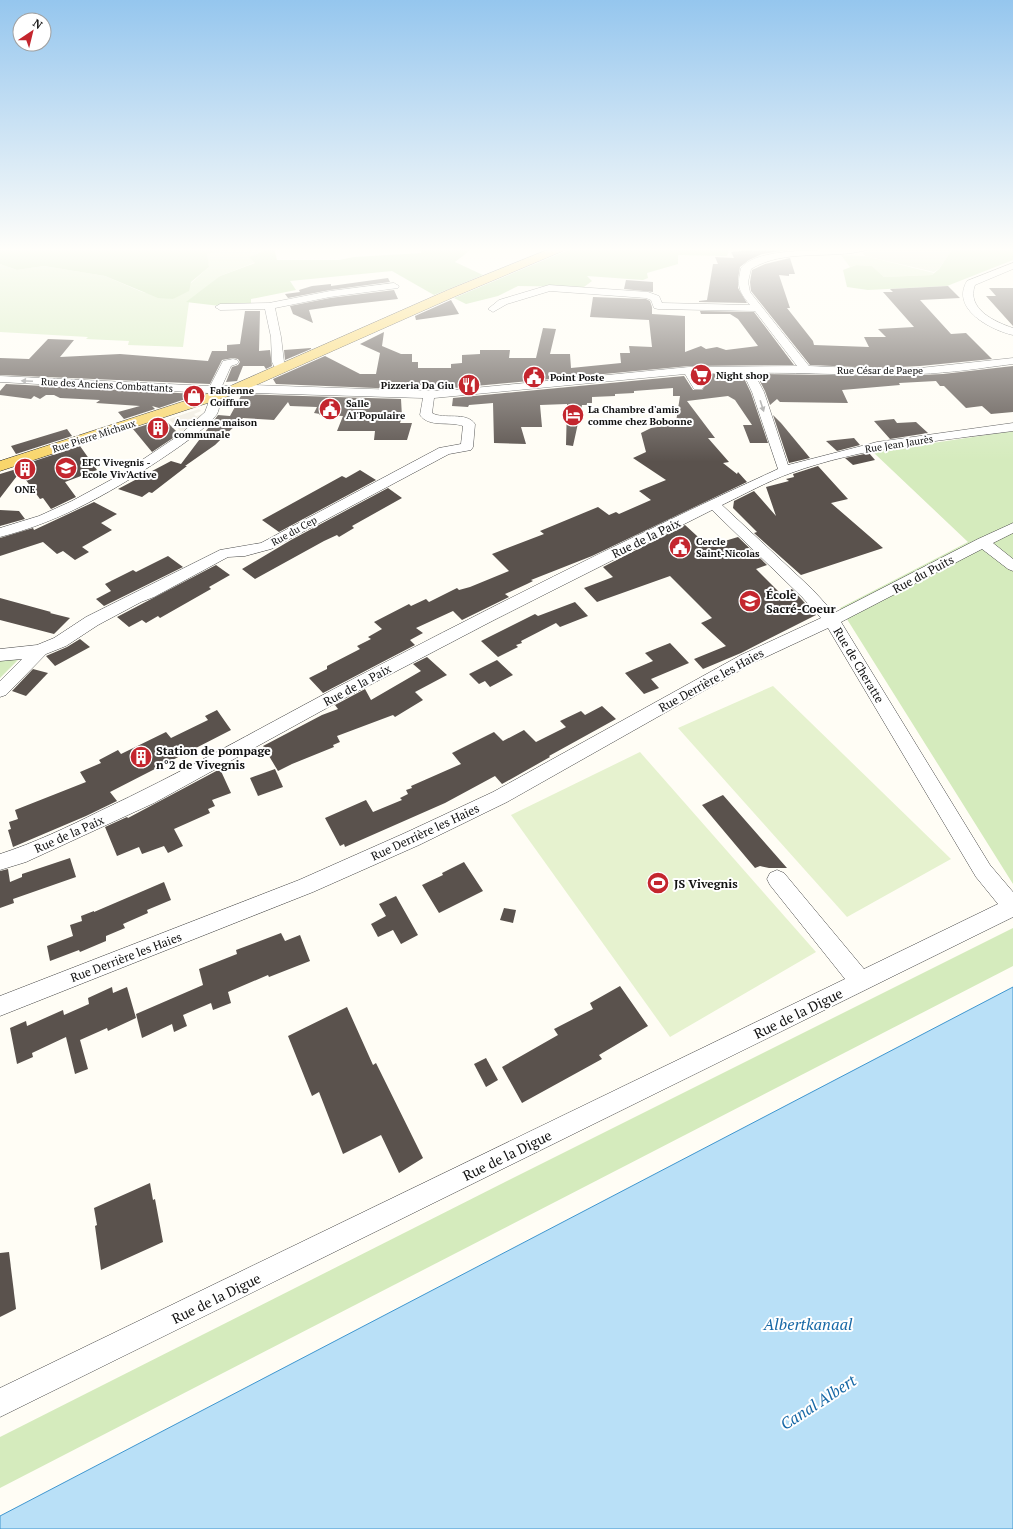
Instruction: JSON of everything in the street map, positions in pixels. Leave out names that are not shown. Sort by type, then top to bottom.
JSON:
[{"type":"main road","name":"Rue Pierre Michaux","points":[[0,466],[215,393],[233,390],[393,319]]},
{"type":"street","points":[[272,319],[276,337],[278,362],[281,370]]},
{"type":"street","points":[[766,319],[806,369]]},
{"type":"street","points":[[986,319],[1013,332]]},
{"type":"street","points":[[0,533],[61,512],[123,479],[193,431],[210,413],[214,406],[215,393],[227,363],[233,362]]},
{"type":"street","name":"Rue César de Paepe","points":[[233,390],[251,389],[429,395],[460,394],[689,370],[806,369],[878,372],[920,371],[1013,362]]},
{"type":"street","points":[[728,369],[735,383]]},
{"type":"street","points":[[689,370],[698,387]]},
{"type":"street","points":[[713,504],[786,470],[782,466],[758,392],[747,370]]},
{"type":"street","name":"Rue des Anciens Combattants","points":[[0,379],[215,393]]},
{"type":"street","name":"Rue du Cep","points":[[0,655],[40,650],[60,642],[98,618],[224,553],[245,551],[266,546],[444,451],[468,447],[469,424],[461,420],[432,419],[426,415],[429,395]]},
{"type":"street","name":"Rue Jean Jaurès","points":[[786,470],[834,456],[877,446],[1013,427]]},
{"type":"street","name":"Rue de Cheratte","points":[[713,504],[831,619],[984,871],[1013,907]]},
{"type":"street","name":"Rue de la Paix","points":[[0,862],[19,856],[147,798],[461,630],[713,504]]},
{"type":"street","name":"Rue du Puits","points":[[831,619],[855,609],[1013,527]]},
{"type":"street","points":[[983,542],[1013,566]]},
{"type":"street","name":"Rue Derrière les Haies","points":[[0,1006],[306,886],[412,839],[500,797],[747,659],[831,619]]},
{"type":"street","name":"Rue du Cep","points":[[0,691],[40,650]]},
{"type":"street","points":[[777,879],[861,982]]},
{"type":"street","name":"Rue de la Digue","points":[[0,1403],[1013,907]]},
{"type":"green space","points":[[0,319],[187,319],[183,347],[128,345],[129,341],[0,332]]},
{"type":"green space","points":[[1013,431],[1013,884],[840,608],[968,542],[873,452]]},
{"type":"green space","points":[[21,657],[0,678],[0,658]]},
{"type":"green space","points":[[773,686],[951,859],[847,917],[678,728]]},
{"type":"green space","name":"JS Vivegnis","points":[[640,752],[816,952],[670,1037],[511,815]]},
{"type":"green space","points":[[1013,928],[1013,966],[0,1488],[0,1437]]},
{"type":"shaded area","points":[[199,409],[201,411],[194,414],[196,416],[203,414],[183,431],[180,431],[169,419]]},
{"type":"water","name":"Albertkanaal","points":[[1013,987],[1013,1529],[0,1529],[0,1516]]},
{"type":"building","points":[[244,319],[260,319],[259,351],[270,350],[272,366],[266,369],[264,366],[243,366],[237,381],[226,382],[232,367],[238,365],[240,362],[238,359],[233,358],[222,360],[210,384],[0,375],[0,358],[29,359],[48,339],[74,340],[60,357],[120,354],[208,361],[212,351],[227,351],[227,345],[240,344]]},
{"type":"building","points":[[305,319],[312,319],[313,323]]},
{"type":"building","points":[[636,319],[685,319],[685,352],[701,346],[706,349],[717,347],[726,350],[758,346],[738,319],[760,319],[794,365],[689,366],[443,389],[443,385],[400,385],[400,389],[276,384],[273,379],[325,356],[360,374],[376,374],[380,353],[360,344],[384,332],[382,346],[401,354],[412,354],[412,362],[418,362],[418,368],[451,368],[451,364],[462,363],[462,355],[480,354],[480,350],[510,350],[509,358],[536,358],[543,328],[556,329],[550,354],[570,354],[571,368],[621,363],[620,353],[630,353],[629,346],[652,347],[649,320]]},
{"type":"building","points":[[774,319],[796,319],[813,341],[814,345],[869,347],[864,337],[886,337],[878,329],[914,327],[907,319],[938,319],[951,334],[966,333],[992,359],[920,366],[878,368],[810,365]]},
{"type":"building","points":[[1007,319],[1013,319],[1013,326]]},
{"type":"building","points":[[311,349],[285,360],[284,350]]},
{"type":"building","points":[[1013,366],[1013,412],[991,414],[982,406],[966,408],[944,386],[940,386],[936,381],[899,383],[900,385],[842,390],[848,403],[780,402],[777,399],[770,405],[765,391],[756,374],[898,376],[943,374]]},
{"type":"building","points":[[699,374],[742,374],[751,393],[768,443],[750,443],[743,425],[752,425],[735,400],[728,396],[687,401],[715,438],[708,438],[729,462],[723,463],[737,474],[738,472],[747,482],[592,556],[531,580],[533,581],[505,594],[509,597],[462,620],[453,611],[416,628],[423,633],[410,640],[415,645],[323,693],[309,678],[327,669],[327,666],[360,649],[357,646],[371,639],[368,637],[382,629],[374,622],[409,604],[411,606],[426,599],[429,602],[457,588],[459,590],[470,587],[509,571],[492,554],[544,534],[540,531],[598,507],[609,515],[616,512],[619,514],[651,500],[639,491],[666,480],[633,458],[646,452],[641,433],[651,428],[678,424],[676,422],[680,396],[673,396],[673,388],[634,391],[634,393],[615,394],[615,396],[592,397],[592,403],[582,405],[573,446],[566,445],[567,404],[540,405],[542,427],[521,427],[526,444],[494,443],[493,403],[469,405],[468,407],[452,406],[453,398],[684,376],[693,390],[702,390],[705,386]]},
{"type":"building","points":[[6,384],[197,395],[159,408],[152,406],[155,409],[124,419],[118,412],[140,406],[96,403],[100,400],[60,398],[54,395],[46,395],[40,399],[34,396],[31,399],[0,395],[0,391]]},
{"type":"building","points":[[242,394],[401,399],[402,417],[400,423],[412,423],[407,440],[374,440],[375,431],[337,431],[343,416],[319,415],[320,414],[314,413],[317,407],[290,406],[288,402],[274,420],[243,418],[215,445],[185,466],[187,466],[152,493],[149,492],[142,497],[118,489],[171,461],[181,464],[218,415],[230,416]]},
{"type":"building","points":[[773,415],[781,423],[810,458],[789,463]]},
{"type":"building","points":[[164,419],[179,434],[152,452],[133,429]]},
{"type":"building","points":[[894,419],[897,423],[916,422],[928,433],[890,439],[874,421]]},
{"type":"building","points":[[67,429],[72,436],[16,454],[11,446]]},
{"type":"building","points":[[854,438],[860,445],[837,451],[826,441]]},
{"type":"building","points":[[80,446],[97,470],[65,482],[76,497],[51,509],[43,498],[40,499],[20,472],[0,498],[0,474],[23,467],[22,465]]},
{"type":"building","points":[[869,453],[875,460],[853,465],[845,458]]},
{"type":"building","points":[[818,466],[848,499],[831,503],[883,548],[801,575],[754,533],[757,532],[733,508],[734,501],[754,491],[776,516],[766,487],[789,481],[786,479],[794,477],[793,474]]},
{"type":"building","points":[[360,470],[376,480],[279,532],[262,520],[342,476],[346,478]]},
{"type":"building","points":[[388,488],[402,498],[352,526],[354,528],[339,537],[337,535],[324,541],[255,579],[242,569],[291,540]]},
{"type":"building","points":[[94,502],[117,514],[101,523],[112,530],[82,547],[89,552],[75,560],[63,551],[57,554],[43,542],[0,556],[0,538],[33,528],[34,530]]},
{"type":"building","points":[[0,510],[19,511],[25,519],[0,526]]},
{"type":"building","points":[[685,525],[708,546],[738,537],[767,565],[756,569],[780,593],[792,589],[816,615],[741,653],[703,669],[694,659],[726,646],[701,623],[712,618],[670,576],[597,602],[584,588],[613,577],[603,567]]},
{"type":"building","points":[[168,556],[183,567],[104,606],[96,599],[111,591],[105,584],[133,570],[136,572]]},
{"type":"building","points":[[216,565],[230,575],[209,587],[211,589],[160,618],[158,616],[146,623],[142,620],[129,627],[117,617]]},
{"type":"building","points":[[0,598],[70,618],[54,634],[0,620]]},
{"type":"building","points":[[575,602],[588,616],[560,627],[556,623],[521,641],[522,643],[516,645],[518,647],[498,657],[481,641],[535,614],[538,616]]},
{"type":"building","points":[[80,639],[90,647],[55,666],[46,656],[67,647]]},
{"type":"building","points":[[670,643],[689,663],[651,679],[659,688],[644,694],[625,673],[653,661],[645,653]]},
{"type":"building","points":[[427,657],[447,675],[415,692],[423,700],[395,717],[393,715],[337,736],[340,742],[333,745],[334,747],[278,771],[263,746],[322,715],[338,709],[335,705],[365,689],[371,700],[421,671],[413,664]]},
{"type":"building","points":[[497,660],[513,675],[490,687],[485,681],[479,684],[469,674]]},
{"type":"building","points":[[33,669],[48,673],[26,696],[12,691]]},
{"type":"building","points":[[602,706],[616,719],[502,784],[495,776],[445,803],[345,847],[344,844],[340,846],[325,818],[366,800],[373,812],[402,800],[400,798],[408,794],[406,790],[412,788],[411,786],[461,764],[452,753],[494,732],[503,741],[524,730],[536,742],[566,727],[560,721],[581,711],[585,715]]},
{"type":"building","points":[[217,710],[231,730],[110,792],[117,801],[13,847],[8,830],[11,829],[9,822],[18,819],[15,810],[86,782],[80,772],[101,763],[99,760],[118,750],[121,754],[166,732],[171,738],[208,720],[205,716]]},
{"type":"building","points":[[220,769],[231,793],[212,800],[215,806],[208,809],[210,813],[174,829],[183,846],[168,853],[164,846],[142,854],[139,847],[117,856],[105,827],[127,817],[128,818]]},
{"type":"building","points":[[275,769],[283,787],[258,796],[250,778]]},
{"type":"building","points":[[723,795],[787,868],[769,868],[760,866],[755,868],[702,805]]},
{"type":"building","points":[[70,858],[76,877],[13,899],[14,903],[0,908],[0,871],[8,869],[10,882],[22,877],[22,874]]},
{"type":"building","points":[[464,862],[483,891],[439,913],[422,885],[443,875],[442,873]]},
{"type":"building","points":[[164,882],[171,900],[147,910],[148,913],[123,924],[125,928],[106,936],[106,941],[80,952],[79,950],[50,961],[47,946],[73,936],[70,925],[82,921],[81,916],[94,912]]},
{"type":"building","points":[[396,896],[418,935],[401,944],[393,930],[378,937],[371,924],[386,916],[379,904]]},
{"type":"building","points":[[504,908],[516,910],[513,923],[500,920]]},
{"type":"building","points":[[281,933],[285,941],[300,935],[310,961],[269,977],[268,975],[228,992],[231,1003],[213,1010],[211,1003],[183,1015],[187,1026],[174,1032],[172,1024],[142,1038],[136,1014],[203,985],[199,969],[237,954],[236,950]]},
{"type":"building","points":[[620,986],[648,1026],[599,1055],[602,1059],[522,1103],[502,1067],[558,1035],[554,1029],[593,1009],[590,1003]]},
{"type":"building","points":[[112,987],[113,993],[127,987],[136,1018],[108,1031],[107,1028],[80,1040],[88,1069],[75,1074],[66,1037],[32,1053],[33,1057],[17,1064],[10,1028],[26,1021],[27,1026],[63,1010],[64,1015],[89,1004],[88,998]]},
{"type":"building","points":[[347,1007],[373,1065],[376,1063],[423,1158],[399,1173],[381,1135],[343,1154],[319,1092],[312,1096],[288,1036]]},
{"type":"building","points":[[486,1058],[498,1080],[486,1087],[474,1064]]},
{"type":"building","points":[[150,1183],[153,1200],[155,1199],[163,1242],[101,1270],[94,1208]]},
{"type":"building","points":[[9,1252],[16,1309],[0,1317],[0,1253]]},
{"type":"place","name":"Night shop","points":[[701,375]]},
{"type":"place","name":"Point Poste","points":[[534,377]]},
{"type":"place","name":"Pizzeria Da Giu","points":[[469,385]]},
{"type":"place","name":"Fabienne Coiffure","points":[[194,396]]},
{"type":"place","name":"Salle Al'Populaire","points":[[330,409]]},
{"type":"place","name":"La Chambre d'amis comme chez Bobonne","points":[[573,415]]},
{"type":"place","name":"Ancienne maison communale","points":[[158,428]]},
{"type":"place","name":"EFC Vivegnis - Ecole Viv'Active","points":[[66,468]]},
{"type":"place","name":"ONE","points":[[25,469]]},
{"type":"place","name":"Cercle Saint-Nicolas","points":[[680,547]]},
{"type":"place","name":"École Sacré-Coeur","points":[[750,601]]},
{"type":"place","name":"Station de pompage n°2 de Vivegnis","points":[[141,757]]},
{"type":"place","name":"JS Vivegnis","points":[[658,883]]},
{"type":"water label","name":"Canal Albert","points":[[818,1402]]}]
